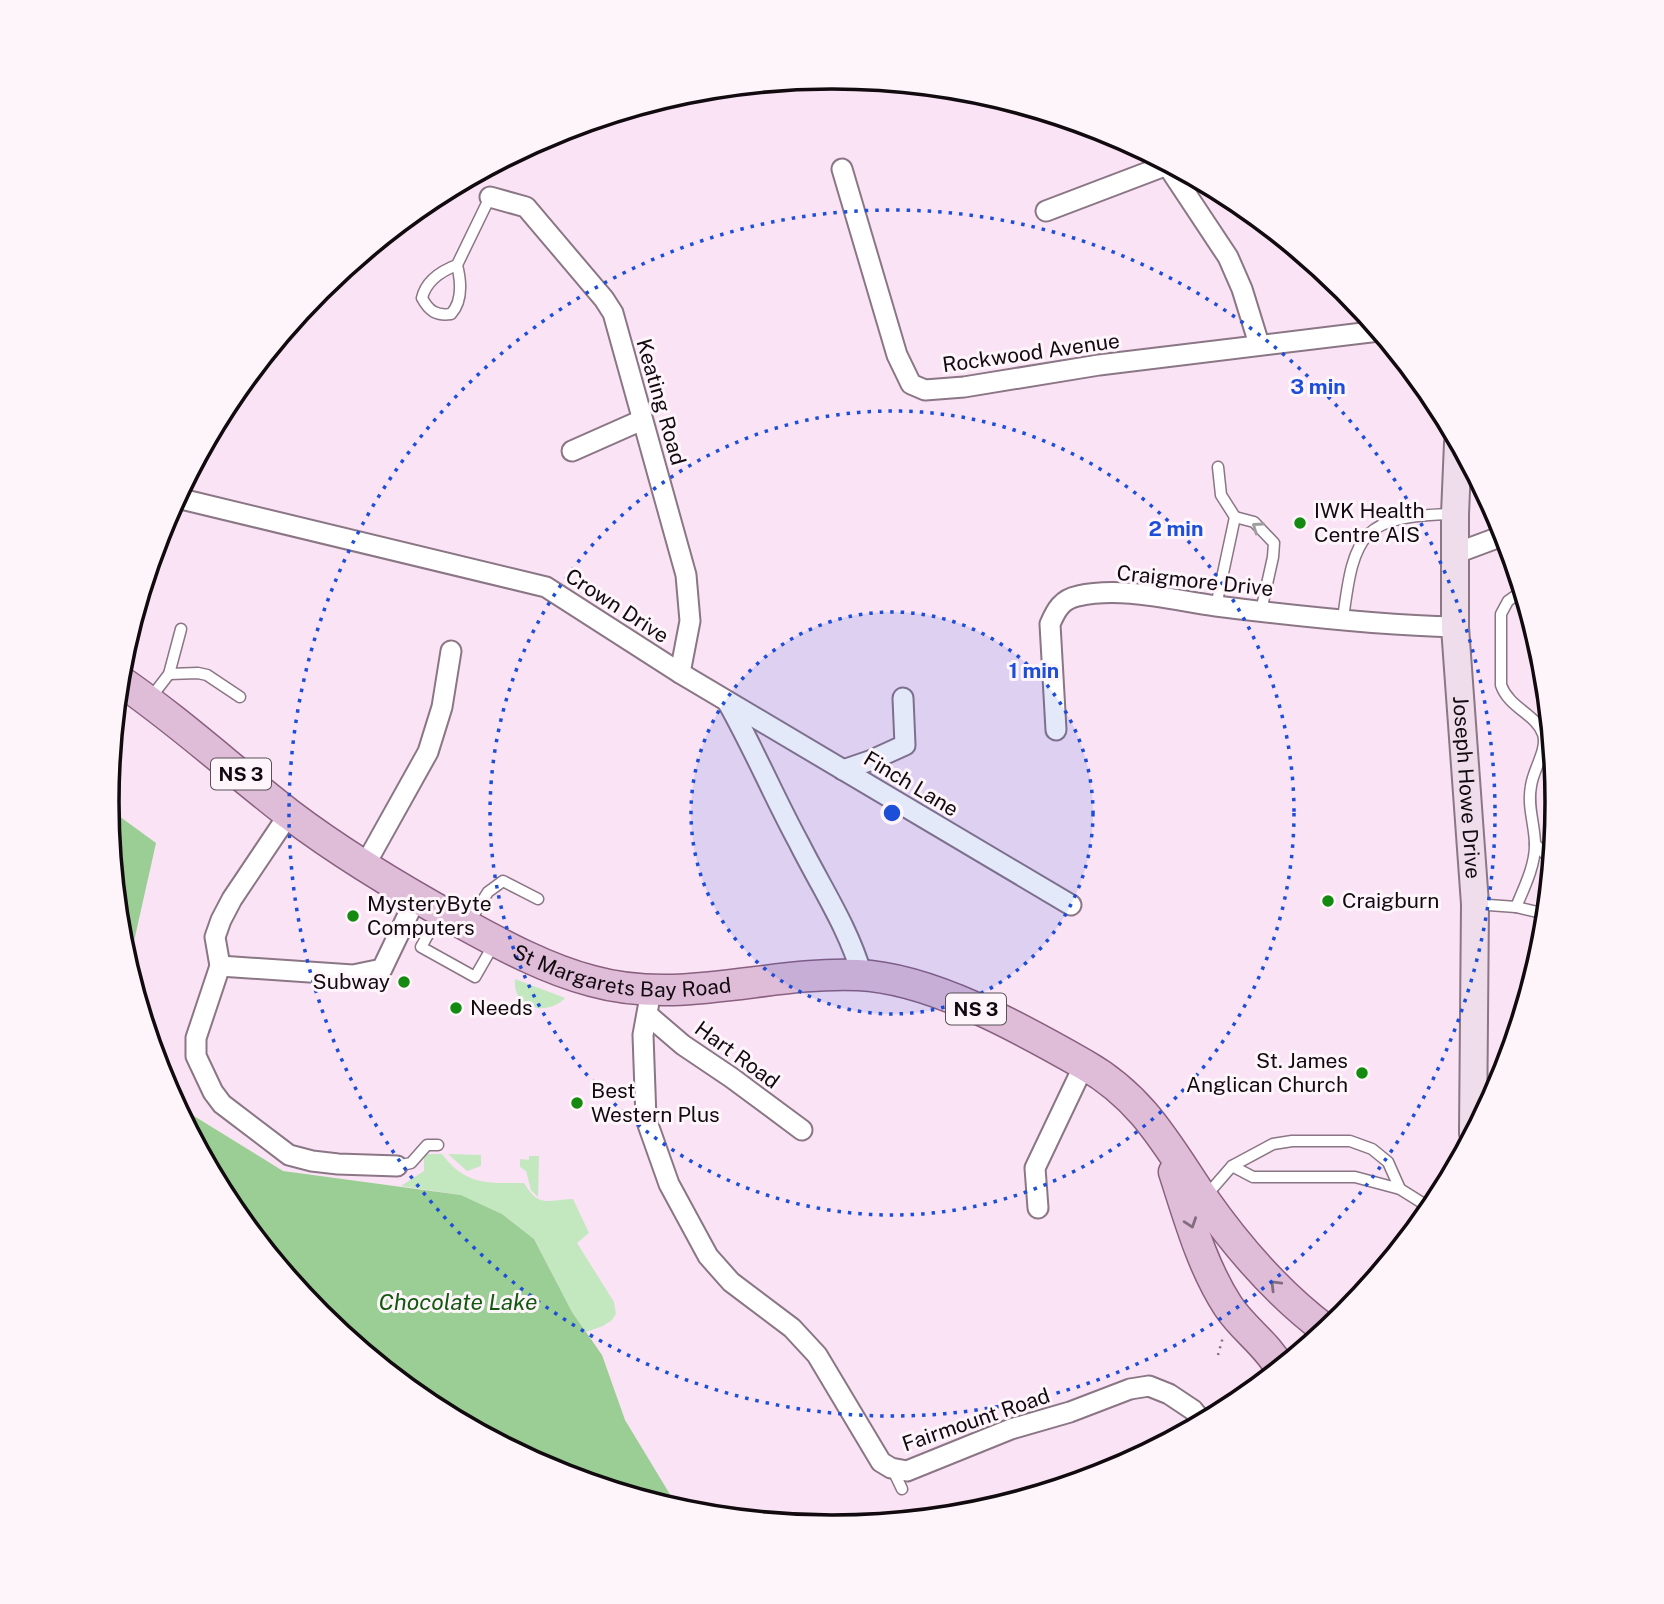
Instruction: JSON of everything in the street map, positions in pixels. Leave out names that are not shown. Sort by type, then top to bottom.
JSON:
[{"type":"main road","name":"Joseph Howe Drive","points":[[1457,461],[1455,627],[1475,904],[1474,1110]]},
{"type":"main road","name":"St Margarets Bay Road","points":[[129,687],[289,814],[365,865],[495,942],[589,981],[620,988],[649,1003],[685,991],[828,975],[862,975],[902,982],[942,994],[1014,1027],[1109,1079],[1133,1100],[1162,1135],[1236,1243],[1274,1285],[1318,1323]]},
{"type":"main road","name":"St Margarets Bay Road","points":[[1162,1135],[1205,1264],[1218,1290],[1230,1310],[1266,1347],[1275,1360]]},
{"type":"street","points":[[1046,212],[1155,167]]},
{"type":"street","name":"Rockwood Avenue","points":[[842,169],[897,355],[911,384],[925,390],[964,387],[1099,365],[1259,344],[1368,332]]},
{"type":"street","points":[[1176,179],[1228,257],[1242,289],[1259,344]]},
{"type":"street","name":"Keating Road","points":[[490,197],[526,207],[604,299],[612,313],[688,588],[690,621],[680,673]]},
{"type":"street","points":[[572,452],[642,420]]},
{"type":"street","name":"Crown Drive","points":[[187,500],[546,587],[728,702],[756,752],[798,842],[842,921],[855,950],[862,975]]},
{"type":"street","points":[[1454,554],[1494,539]]},
{"type":"street","name":"Craigmore Drive","points":[[1056,730],[1050,624],[1063,601],[1076,596],[1135,595],[1343,620],[1455,627]]},
{"type":"street","points":[[365,865],[428,752],[442,708],[451,651]]},
{"type":"street","points":[[843,770],[905,745],[903,698]]},
{"type":"street","name":"Finch Lane","points":[[728,702],[1071,905]]},
{"type":"street","points":[[289,814],[221,920],[215,937],[220,966],[196,1038],[196,1056],[213,1092],[222,1104],[289,1154],[312,1161],[338,1164],[397,1166]]},
{"type":"street","points":[[220,966],[353,975],[382,969],[441,912]]},
{"type":"street","name":"Hart Road","points":[[649,1003],[683,1045],[802,1130]]},
{"type":"street","name":"Fairmount Road","points":[[649,1003],[643,1035],[646,1119],[676,1196],[708,1256],[731,1282],[792,1328],[817,1355],[881,1462],[891,1468],[907,1471],[1010,1429],[1070,1412],[1130,1388],[1149,1386],[1169,1394],[1196,1414]]},
{"type":"street","points":[[1038,1208],[1035,1168],[1084,1065]]},
{"type":"lane","points":[[457,265],[445,270],[425,287],[422,298],[427,308],[439,315],[451,314],[458,306],[460,278],[457,265],[490,197]]},
{"type":"lane","points":[[1217,467],[1221,495],[1235,517],[1254,522],[1274,543],[1261,611]]},
{"type":"lane","points":[[1343,620],[1355,554],[1362,541],[1374,529],[1404,517],[1455,514]]},
{"type":"lane","points":[[1216,606],[1235,517]]},
{"type":"lane","points":[[1514,597],[1508,601],[1501,614],[1502,685],[1511,702],[1541,729]]},
{"type":"lane","points":[[149,700],[169,674],[181,629]]},
{"type":"lane","points":[[169,674],[207,675],[240,697]]},
{"type":"lane","points":[[1517,907],[1533,863],[1535,844],[1529,802],[1531,783],[1542,748]]},
{"type":"lane","points":[[1535,844],[1543,852]]},
{"type":"lane","points":[[495,942],[475,977],[421,947],[441,912],[488,891],[503,881],[538,899]]},
{"type":"lane","points":[[1475,904],[1517,907],[1536,912]]},
{"type":"lane","points":[[1204,1199],[1232,1166],[1273,1144],[1292,1141],[1350,1141],[1372,1149],[1388,1162],[1400,1189]]},
{"type":"lane","points":[[397,1166],[411,1163],[426,1145],[438,1145]]},
{"type":"lane","points":[[1232,1166],[1253,1177],[1355,1177],[1400,1189],[1422,1203]]},
{"type":"lane","points":[[891,1468],[902,1489]]},
{"type":"shaded area","points":[[515,979],[565,998],[549,1007],[532,1007],[519,997]]},
{"type":"shaded area","points":[[424,1154],[442,1154],[460,1172],[478,1180],[524,1183],[534,1196],[544,1201],[573,1199],[589,1233],[577,1243],[614,1302],[616,1314],[612,1320],[586,1332],[572,1312],[534,1239],[502,1214],[461,1195],[401,1186],[424,1171]]},
{"type":"shaded area","points":[[448,1154],[481,1155],[481,1166],[467,1171]]},
{"type":"shaded area","points":[[529,1156],[539,1156],[538,1197],[531,1190],[526,1171],[520,1167],[520,1159],[529,1160]]},
{"type":"water","points":[[120,816],[156,843],[134,943],[125,895]]},
{"type":"water","name":"Chocolate Lake","points":[[192,1115],[283,1171],[461,1195],[502,1214],[534,1239],[572,1312],[602,1355],[625,1420],[671,1496],[603,1477],[559,1460],[517,1441],[436,1395],[362,1338],[296,1272],[239,1198]]},
{"type":"place","name":"IWK Health Centre AIS","points":[[1300,523]]},
{"type":"place","name":"Craigburn","points":[[1328,901]]},
{"type":"place","name":"MysteryByte Computers","points":[[353,916]]},
{"type":"place","name":"Subway","points":[[404,982]]},
{"type":"place","name":"Needs","points":[[456,1008]]},
{"type":"place","name":"St. James Anglican Church","points":[[1362,1073]]},
{"type":"place","name":"Best Western Plus","points":[[577,1103]]}]
